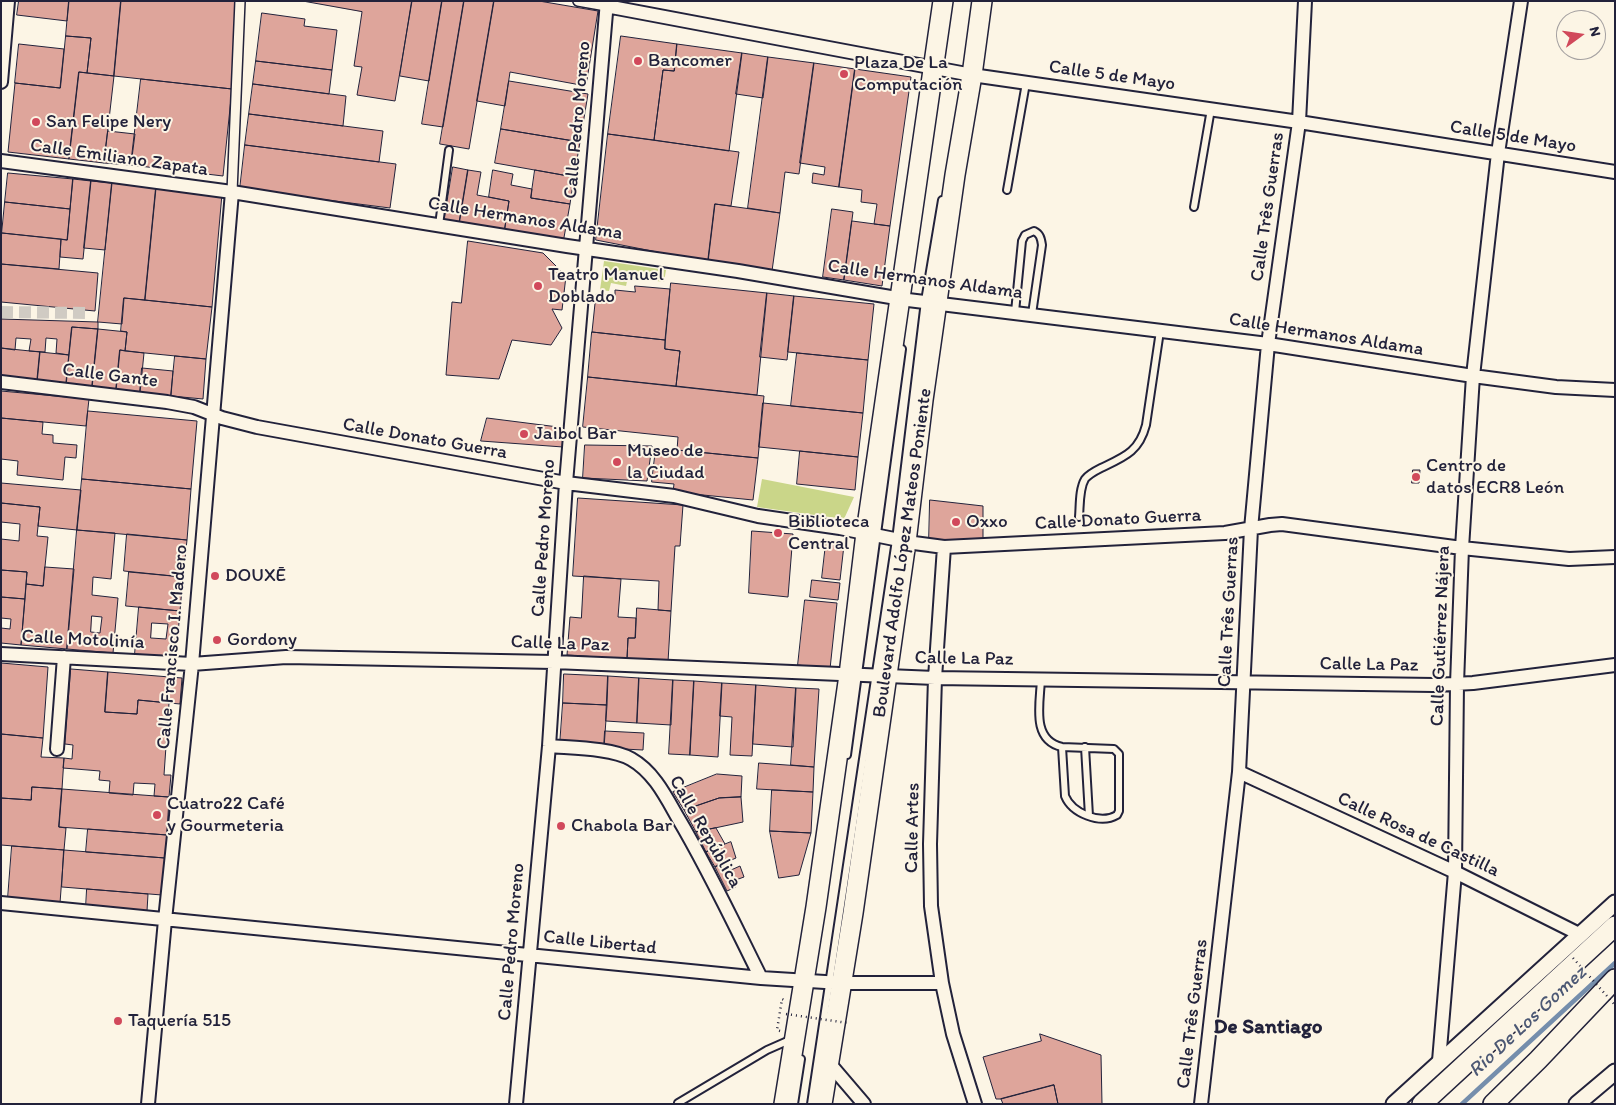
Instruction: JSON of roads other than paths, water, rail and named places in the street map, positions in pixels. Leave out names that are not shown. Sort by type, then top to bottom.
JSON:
[{"type":"main road","name":"Boulevard Adolfo López Mateos Poniente","points":[[784,1104],[799,1042],[810,982],[816,908],[854,675],[872,534],[940,69],[944,1]]},
{"type":"main road","name":"Boulevard Adolfo López Mateos Poniente","points":[[822,1104],[836,983],[853,913],[881,675],[923,400],[931,302],[955,175],[966,73],[982,1]]},
{"type":"main road","points":[[1422,1104],[1615,926]]},
{"type":"main road","points":[[1492,1104],[1538,1060],[1615,979]]},
{"type":"street","points":[[1,82],[8,1]]},
{"type":"street","points":[[232,192],[240,1]]},
{"type":"street","points":[[578,1],[607,3]]},
{"type":"street","name":"Calle Três Guerras","points":[[1201,1104],[1239,772],[1251,528],[1268,344],[1299,122],[1306,1]]},
{"type":"street","name":"Calle Gutiérrez Nájera","points":[[1438,1061],[1455,872],[1457,684],[1462,548],[1474,376],[1498,153],[1520,1]]},
{"type":"street","name":"Calle 5 de Mayo","points":[[607,3],[940,69],[1299,122],[1615,172]]},
{"type":"street","name":"Calle Pedro Moreno","points":[[516,1104],[549,746],[566,483],[607,3]]},
{"type":"street","name":"Calle Emiliano Zapata","points":[[1,161],[232,192]]},
{"type":"street","name":"Calle Hermanos Aldama","points":[[232,192],[907,299],[1160,329],[1556,387],[1615,390]]},
{"type":"street","name":"Calle Francisco I. Madero","points":[[148,1104],[192,664],[232,192]]},
{"type":"street","name":"Calle Gante","points":[[1,382],[167,402],[213,413]]},
{"type":"street","name":"Calle Donato Guerra","points":[[213,413],[222,418],[257,428],[566,483],[674,496],[758,516],[944,547],[1225,533],[1282,524],[1462,548],[1569,559],[1615,557]]},
{"type":"street","name":"Calle Artes","points":[[944,547],[935,678],[930,844],[931,906],[942,983],[953,1034],[975,1104]]},
{"type":"street","name":"Calle Motolinía","points":[[1,654],[192,664]]},
{"type":"street","points":[[57,749],[64,657]]},
{"type":"street","name":"Calle La Paz","points":[[192,664],[286,657],[554,662],[935,678],[1457,684],[1615,665]]},
{"type":"street","name":"Calle República","points":[[549,746],[616,753],[631,759],[644,768],[659,785],[696,849],[761,978]]},
{"type":"street","name":"Calle Rosa de Castilla","points":[[1239,772],[1455,872],[1579,934]]},
{"type":"street","name":"Calle Libertad","points":[[1,903],[761,978],[836,983],[942,983]]},
{"type":"street","points":[[1394,1104],[1438,1061],[1615,903]]},
{"type":"street","points":[[828,1063],[864,1104]]},
{"type":"street","points":[[1581,1102],[1615,1072]]},
{"type":"lane","points":[[1007,190],[1026,82]]},
{"type":"lane","points":[[1194,207],[1211,110]]},
{"type":"lane","points":[[439,225],[449,150]]},
{"type":"lane","points":[[931,302],[943,197]]},
{"type":"lane","points":[[1015,312],[1022,241],[1025,235],[1034,231],[1042,238],[1042,245],[1032,314]]},
{"type":"lane","points":[[1079,517],[1082,488],[1085,480],[1093,472],[1136,449],[1143,437],[1160,329]]},
{"type":"lane","points":[[872,534],[904,338]]},
{"type":"lane","points":[[846,762],[854,675]]},
{"type":"lane","points":[[1041,679],[1040,725],[1042,734],[1047,741],[1062,747],[1114,749],[1119,754],[1119,811],[1117,815],[1110,818],[1089,816],[1073,807],[1065,796],[1062,747]]},
{"type":"lane","points":[[1085,747],[1089,816]]},
{"type":"lane","points":[[811,1104],[836,983]]},
{"type":"lane","points":[[678,1103],[767,1050],[799,1042],[794,1104]]},
{"type":"waterway","name":"Rio De Los Gomez","points":[[1462,1104],[1615,963]]},
{"type":"tunnel","points":[[1,312],[86,313]]},
{"type":"place","name":"Bancomer","points":[[638,61]]},
{"type":"place","name":"Plaza De La Computación","points":[[844,74]]},
{"type":"place","name":"San Felipe Nery","points":[[36,122]]},
{"type":"place","name":"Teatro Manuel Doblado","points":[[538,286]]},
{"type":"place","name":"Jaibol Bar","points":[[524,434]]},
{"type":"place","name":"Museo de la Ciudad","points":[[617,462]]},
{"type":"place","name":"Centro de datos ECR8 León","points":[[1416,477]]},
{"type":"place","name":"Oxxo","points":[[956,522]]},
{"type":"place","name":"Biblioteca Central","points":[[778,533]]},
{"type":"place","name":"DOUXĒ","points":[[215,576]]},
{"type":"place","name":"Gordony","points":[[217,640]]},
{"type":"place","name":"Cuatro22 Café y Gourmeteria","points":[[157,815]]},
{"type":"place","name":"Chabola Bar","points":[[561,826]]},
{"type":"place","name":"Taquería 515","points":[[118,1021]]},
{"type":"district","name":"De Santiago","points":[[1268,1028]]}]
